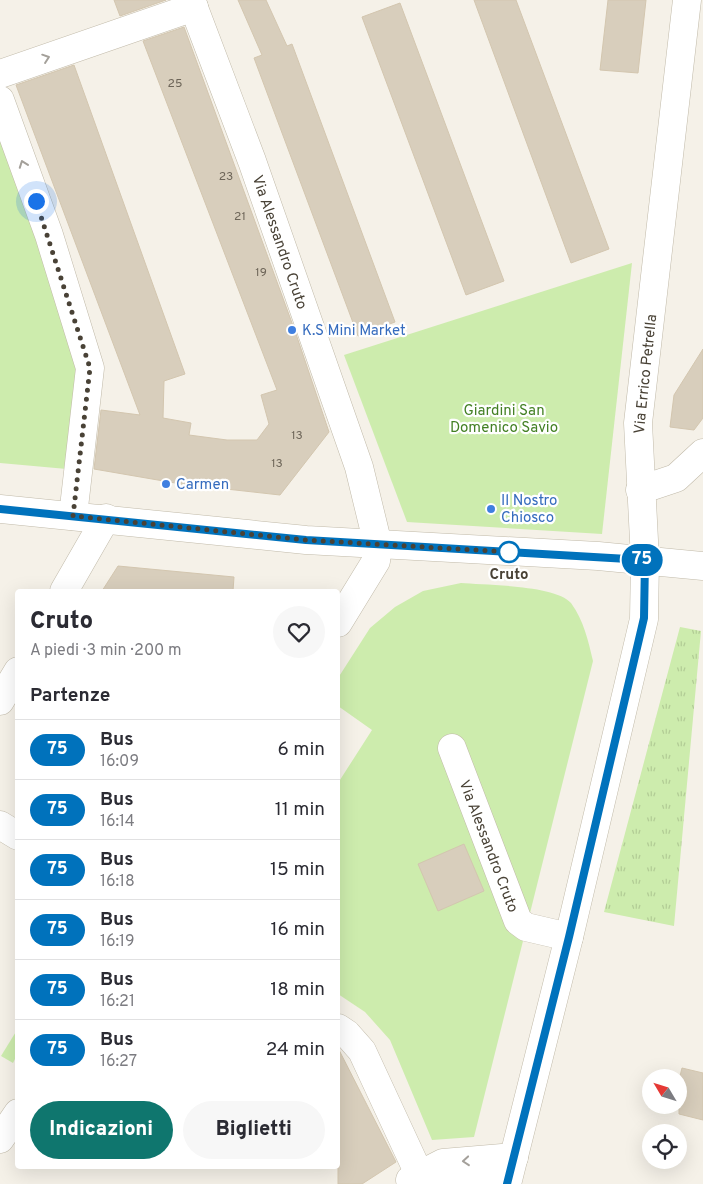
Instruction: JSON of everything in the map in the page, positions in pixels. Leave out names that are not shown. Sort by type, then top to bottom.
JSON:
[{"type":"street","name":"Via Errico Petrella","points":[[507,1184],[569,937],[644,618],[645,560],[638,423],[687,0]]},
{"type":"street","points":[[0,74],[192,4]]},
{"type":"street","name":"Via Alessandro Cruto","points":[[192,4],[252,161],[358,467],[378,545]]},
{"type":"street","points":[[0,100],[49,235],[90,368],[73,516]]},
{"type":"street","points":[[640,490],[676,478],[703,453]]},
{"type":"street","points":[[0,509],[106,518],[306,540],[645,560],[703,566]]},
{"type":"street","points":[[65,589],[106,518]]},
{"type":"street","points":[[340,620],[376,561],[378,545]]},
{"type":"street","points":[[0,701],[15,676]]},
{"type":"street","name":"Via Alessandro Cruto","points":[[452,748],[518,921],[526,928],[569,937]]},
{"type":"street","points":[[0,825],[15,834]]},
{"type":"street","points":[[340,1029],[347,1034],[362,1051],[412,1179]]},
{"type":"street","points":[[0,1139],[15,1117]]},
{"type":"street","points":[[412,1179],[443,1163],[514,1157]]},
{"type":"street","points":[[412,1179],[442,1184],[491,1184]]},
{"type":"green space","points":[[0,87],[90,368],[78,470],[0,463]]},
{"type":"green space","name":"Giardini San Domenico Savio","points":[[632,263],[602,534],[407,522],[344,355]]},
{"type":"green space","points":[[461,583],[536,589],[563,597],[571,603],[579,617],[593,661],[474,1137],[432,1140],[390,1040],[365,1012],[340,995],[340,780],[372,730],[340,707],[340,675],[370,628],[395,607],[423,591]]},
{"type":"green space","points":[[680,627],[701,631],[674,926],[604,912]]},
{"type":"green space","points":[[15,1033],[15,1059],[13,1063],[1,1056]]},
{"type":"building","points":[[114,0],[166,0],[120,16]]},
{"type":"building","points":[[238,0],[266,0],[287,46],[292,44],[395,322],[358,336],[254,58],[262,55]]},
{"type":"building","points":[[474,0],[516,0],[609,249],[571,263]]},
{"type":"building","points":[[608,0],[646,0],[638,73],[600,70]]},
{"type":"building","points":[[400,3],[504,281],[466,295],[362,17]]},
{"type":"building","points":[[184,27],[296,334],[329,432],[280,495],[181,484],[94,469],[101,410],[140,415],[16,85],[74,65],[185,374],[164,381],[163,418],[191,423],[189,435],[227,440],[257,440],[269,424],[261,395],[277,390],[143,41]]},
{"type":"building","points":[[703,349],[703,418],[694,430],[670,427],[674,395]]},
{"type":"building","points":[[118,566],[234,577],[233,589],[103,589]]},
{"type":"building","points":[[464,844],[484,891],[438,911],[418,864]]},
{"type":"building","points":[[340,1052],[396,1162],[362,1184],[338,1184],[338,1169],[340,1169]]},
{"type":"building","points":[[688,1069],[703,1073],[703,1120],[679,1114],[688,1114]]},
{"type":"bus line","name":"75","points":[[0,509],[106,518],[306,540],[645,560],[644,618],[569,937],[507,1184]]},
{"type":"place","name":"K.S Mini Market","points":[[292,330]]},
{"type":"place","name":"Carmen","points":[[166,484]]},
{"type":"place","name":"Il Nostro Chiosco","points":[[491,509]]},
{"type":"place","name":"Cruto","points":[[509,552]]},
{"type":"route","points":[[36,201],[49,235],[90,368],[73,516],[306,540],[509,552]]}]
